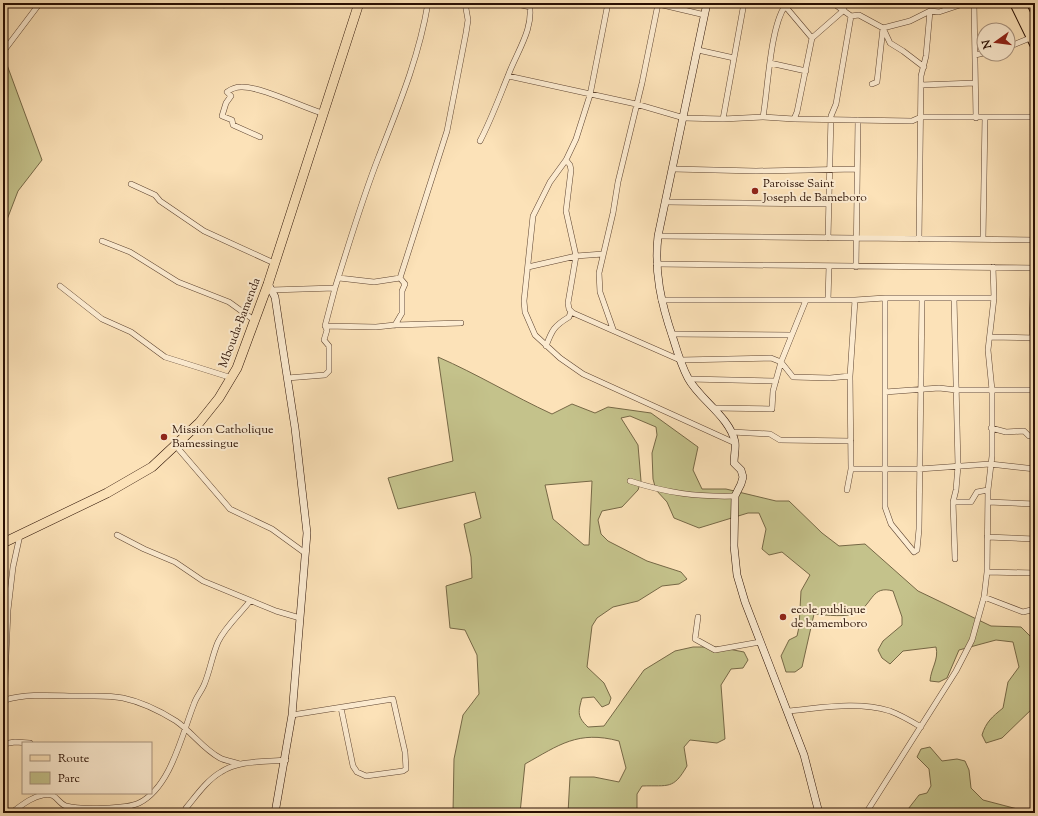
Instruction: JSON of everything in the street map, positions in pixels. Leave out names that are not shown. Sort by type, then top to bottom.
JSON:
[{"type":"highway","name":"Mbouda-Bamenda","points":[[3,543],[134,479],[152,467],[176,446],[205,416],[232,378],[254,320],[270,287],[274,263],[359,3]]},
{"type":"main road","points":[[1014,3],[1034,36]]},
{"type":"main road","points":[[1021,3],[1034,36],[1035,46]]},
{"type":"street","points":[[3,52],[40,3]]},
{"type":"street","points":[[287,378],[325,376],[329,371],[330,355],[329,346],[324,340],[327,330],[325,326],[379,156],[406,87],[422,37],[428,3]]},
{"type":"street","points":[[400,278],[450,122],[467,26],[465,3]]},
{"type":"street","points":[[480,141],[495,110],[527,32],[530,16],[530,5],[513,3]]},
{"type":"street","points":[[608,3],[590,95],[576,139],[566,160],[550,182],[533,216],[524,301],[525,312],[536,335],[546,346],[584,374],[735,443]]},
{"type":"street","points":[[707,3],[658,236],[656,264],[661,300],[680,360],[689,379],[732,432],[735,443],[734,463],[741,470],[743,477],[735,496],[734,546],[737,575],[745,602],[788,711],[809,771],[820,813]]},
{"type":"street","points":[[723,119],[744,3]]},
{"type":"street","points":[[833,3],[851,16],[859,15],[883,28],[890,43],[924,67]]},
{"type":"street","points":[[883,28],[910,21],[930,11],[939,12],[966,3]]},
{"type":"street","points":[[974,3],[976,118]]},
{"type":"street","points":[[614,329],[599,286],[599,273],[656,4],[705,14]]},
{"type":"street","points":[[763,117],[775,34],[784,4],[812,38]]},
{"type":"street","points":[[794,119],[797,112],[812,38],[844,10]]},
{"type":"street","points":[[919,239],[921,85],[930,11]]},
{"type":"street","points":[[828,238],[831,120],[836,104],[851,16]]},
{"type":"street","points":[[872,84],[877,82],[883,28]]},
{"type":"street","points":[[1016,44],[1034,36]]},
{"type":"street","points":[[698,50],[734,58]]},
{"type":"street","points":[[770,63],[806,71]]},
{"type":"street","points":[[508,76],[636,104],[684,118],[723,119],[763,117],[912,121],[921,117],[976,118],[1035,116]]},
{"type":"street","points":[[921,85],[975,83]]},
{"type":"street","points":[[260,138],[233,125],[232,120],[222,116],[226,103],[231,96],[227,92],[231,89],[237,87],[250,88],[322,113]]},
{"type":"street","points":[[982,239],[985,117]]},
{"type":"street","points":[[856,266],[856,169],[858,120]]},
{"type":"street","points":[[566,160],[570,165],[571,170],[566,211],[576,256],[568,300],[568,306],[571,311],[595,324],[614,329],[680,360],[764,357],[781,362],[793,377],[830,378],[850,376]]},
{"type":"street","points":[[673,169],[856,169]]},
{"type":"street","points":[[132,184],[155,195],[160,201],[204,231],[274,263]]},
{"type":"street","points":[[666,202],[829,204]]},
{"type":"street","points":[[658,236],[1035,240]]},
{"type":"street","points":[[102,241],[130,252],[178,282],[229,302],[254,320]]},
{"type":"street","points":[[528,267],[576,256],[604,254]]},
{"type":"street","points":[[656,264],[1035,268],[1035,385]]},
{"type":"street","points":[[828,300],[829,266]]},
{"type":"street","points":[[866,813],[948,685],[967,650],[976,629],[984,597],[987,572],[988,490],[992,390],[988,350],[994,298],[993,267]]},
{"type":"street","points":[[339,278],[374,282],[400,278]]},
{"type":"street","points":[[395,325],[402,313],[402,291],[405,284],[400,278]]},
{"type":"street","points":[[60,286],[102,319],[131,332],[165,357],[232,378]]},
{"type":"street","points":[[275,813],[286,760],[292,715],[307,533],[287,378],[274,297],[270,287],[336,288]]},
{"type":"street","points":[[885,298],[883,469],[886,514],[897,533],[914,552],[917,550],[919,529],[922,299]]},
{"type":"street","points":[[954,298],[958,466],[956,490],[953,502],[955,559]]},
{"type":"street","points":[[661,300],[994,298]]},
{"type":"street","points":[[714,408],[771,410],[773,407],[772,395],[781,362],[806,300]]},
{"type":"street","points":[[848,490],[851,469],[850,376],[855,300]]},
{"type":"street","points":[[546,346],[550,336],[559,322],[569,317],[571,311]]},
{"type":"street","points":[[325,326],[376,327],[461,323]]},
{"type":"street","points":[[671,334],[791,335]]},
{"type":"street","points":[[990,337],[1034,338]]},
{"type":"street","points":[[689,379],[776,381]]},
{"type":"street","points":[[885,392],[939,388],[956,390],[1035,390]]},
{"type":"street","points":[[991,428],[1006,432],[1024,431],[1028,436],[1035,436]]},
{"type":"street","points":[[732,432],[770,434],[780,440],[851,441]]},
{"type":"street","points":[[176,446],[230,508],[272,529],[305,553]]},
{"type":"street","points":[[851,469],[919,469],[990,464],[1035,469]]},
{"type":"street","points":[[630,481],[671,492],[700,496],[735,496]]},
{"type":"street","points":[[953,502],[972,502],[978,492],[988,490]]},
{"type":"street","points":[[988,502],[1035,504]]},
{"type":"street","points":[[3,724],[8,610],[20,535]]},
{"type":"street","points":[[117,535],[144,549],[175,562],[203,581],[250,601],[300,618]]},
{"type":"street","points":[[987,537],[1035,539]]},
{"type":"street","points":[[987,572],[1035,573]]},
{"type":"street","points":[[984,597],[1023,612],[1035,609]]},
{"type":"street","points":[[152,791],[165,775],[179,749],[194,701],[204,684],[219,640],[250,601]]},
{"type":"street","points":[[698,617],[695,639],[715,650],[760,642]]},
{"type":"street","points":[[5,700],[18,696],[106,696],[124,698],[148,706],[186,728],[208,750],[221,759],[240,764]]},
{"type":"street","points":[[292,715],[393,699],[405,752],[406,769],[403,771],[366,776],[357,772],[353,766],[341,708]]},
{"type":"street","points":[[788,711],[842,705],[863,707],[890,711],[921,726]]},
{"type":"street","points":[[3,744],[22,742]]},
{"type":"street","points":[[186,808],[219,772],[240,764],[286,760]]},
{"type":"street","points":[[11,813],[27,802],[43,795],[55,796],[67,806],[109,808],[128,806],[140,802],[150,794]]},
{"type":"green space","points":[[3,54],[42,160],[18,191],[3,230]]},
{"type":"green space","points":[[438,357],[552,414],[572,404],[595,413],[608,407],[651,413],[698,447],[693,470],[702,489],[726,489],[776,501],[789,501],[822,533],[839,546],[865,544],[918,591],[991,626],[1021,627],[1035,641],[1035,706],[1002,738],[986,743],[982,735],[985,727],[1003,708],[1008,682],[1019,667],[1013,642],[996,640],[959,650],[947,678],[939,682],[930,681],[936,660],[936,647],[903,651],[890,664],[882,658],[878,650],[883,641],[902,625],[902,617],[893,591],[886,590],[881,590],[873,596],[863,608],[854,614],[837,616],[814,614],[802,667],[795,672],[786,672],[781,656],[789,640],[797,636],[801,591],[810,575],[782,552],[769,555],[762,549],[766,529],[759,513],[748,513],[699,528],[674,518],[667,502],[656,490],[653,479],[652,453],[657,435],[656,427],[630,416],[621,418],[638,445],[641,481],[638,490],[622,507],[602,511],[598,520],[601,534],[608,541],[647,561],[681,572],[687,579],[679,584],[662,586],[638,601],[613,607],[597,618],[592,626],[587,667],[604,683],[611,698],[609,704],[602,707],[594,697],[582,698],[579,714],[588,727],[604,726],[644,670],[675,651],[693,647],[718,647],[744,652],[748,660],[743,668],[731,669],[721,685],[725,739],[717,743],[690,740],[684,747],[687,766],[674,783],[664,786],[642,786],[637,794],[637,811],[639,813],[568,813],[570,777],[594,777],[619,782],[626,768],[619,741],[592,737],[580,738],[559,745],[525,764],[520,813],[453,813],[454,759],[463,715],[479,694],[477,655],[465,630],[450,628],[446,586],[472,578],[471,557],[464,524],[481,518],[475,492],[398,509],[388,478],[453,461]],"holes":[[[592,481],[589,545],[584,545],[553,519],[545,485]]]},
{"type":"green space","points":[[930,747],[942,761],[957,759],[965,761],[969,770],[971,788],[983,800],[1025,811],[1035,808],[1035,813],[905,813],[919,795],[927,793],[931,786],[929,769],[917,757],[921,749]]},
{"type":"place","name":"Paroisse Saint Joseph de Bameboro","points":[[755,191]]},
{"type":"place","name":"Mission Catholique Bamessingue","points":[[164,437]]},
{"type":"place","name":"ecole publique de bamemboro","points":[[783,617]]}]
